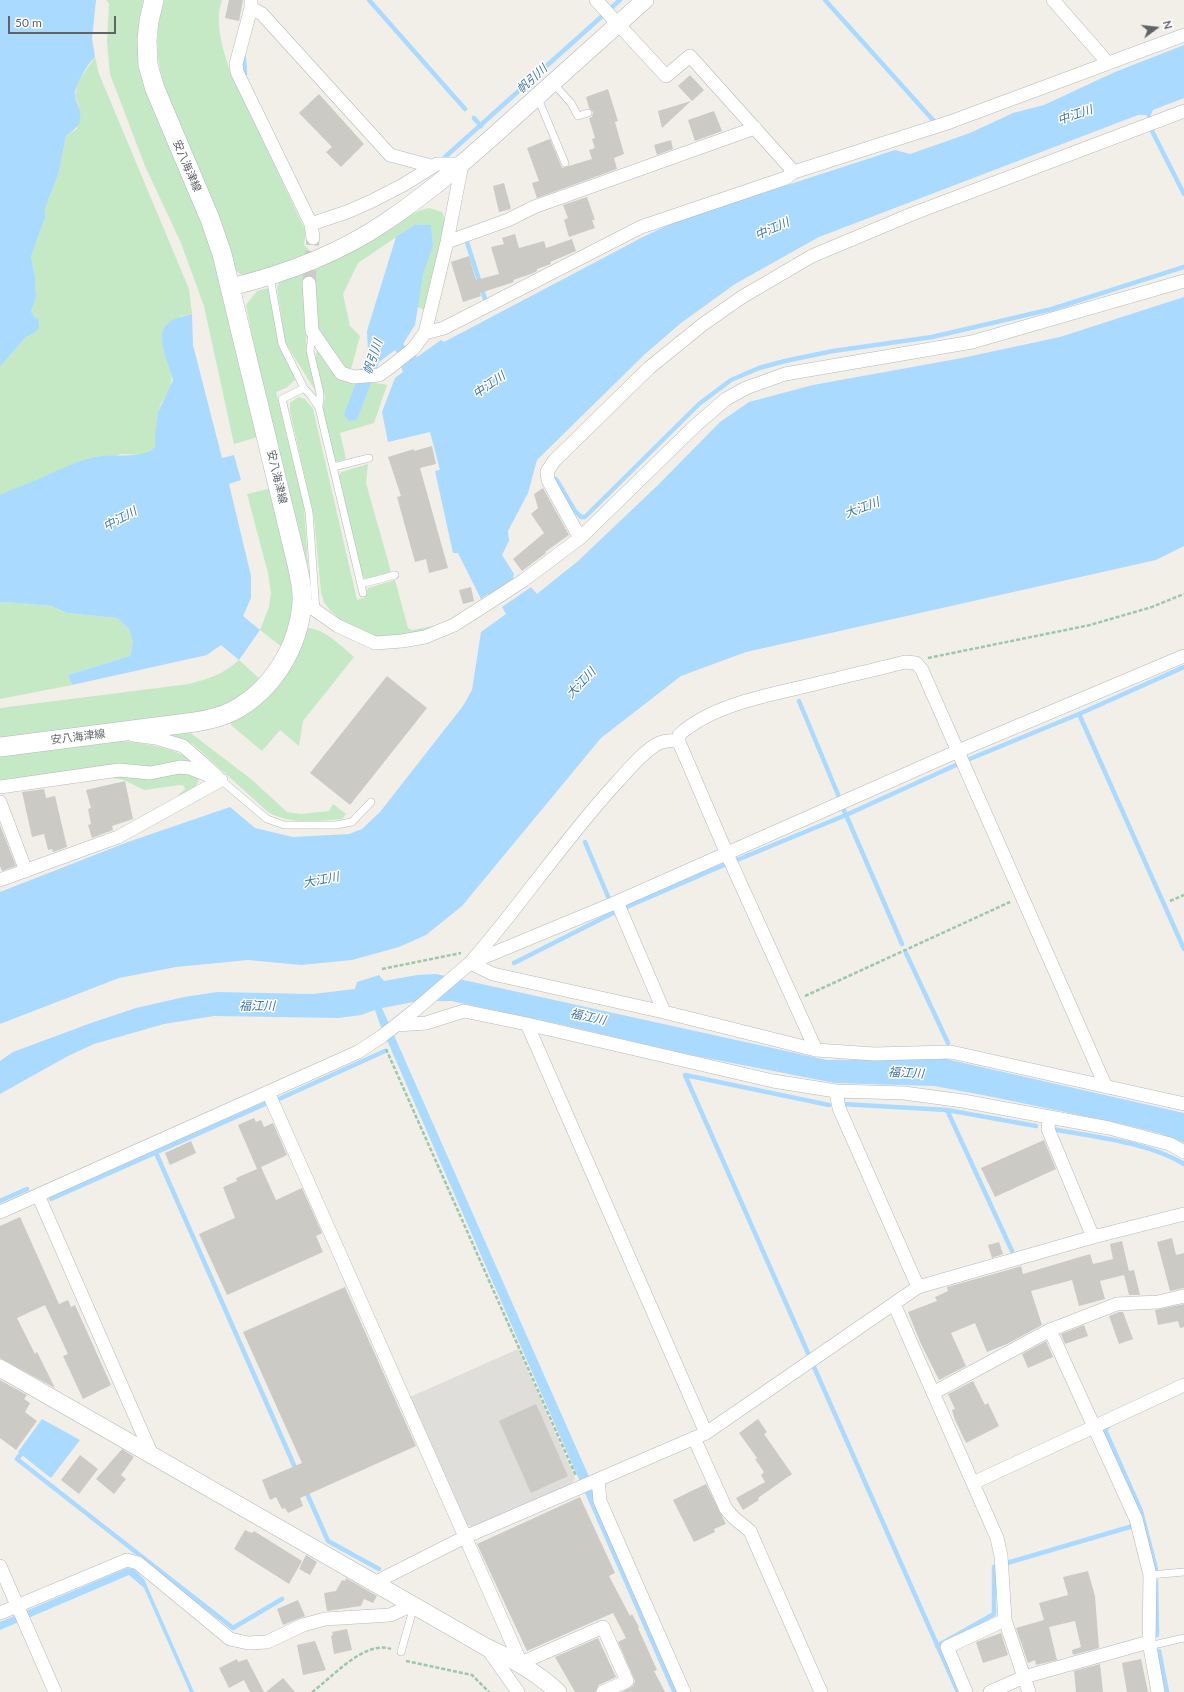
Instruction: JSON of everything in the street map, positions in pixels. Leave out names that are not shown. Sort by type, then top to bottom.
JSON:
[{"type":"main road","name":"安八海津線","points":[[0,748],[216,718],[249,700],[274,675],[285,660],[293,644],[299,622],[309,606],[296,560],[231,287],[210,219],[155,89],[148,65],[147,40],[149,21],[154,0]]},
{"type":"street","points":[[231,287],[270,277],[341,247],[383,224],[462,164],[538,96],[615,22],[645,0]]},
{"type":"street","points":[[1053,0],[1108,63]]},
{"type":"street","points":[[598,2],[666,76],[690,56],[794,172]]},
{"type":"street","points":[[313,238],[311,224],[237,72],[236,64],[251,4],[262,14],[390,155],[431,166]]},
{"type":"street","points":[[425,333],[444,328],[641,227],[786,178],[794,172],[950,122],[1184,35]]},
{"type":"street","points":[[580,538],[548,480],[547,472],[554,461],[649,368],[702,326],[742,297],[812,256],[912,214],[1184,111]]},
{"type":"street","points":[[447,242],[508,220],[534,206],[755,128]]},
{"type":"street","points":[[311,224],[347,212],[378,198],[403,186],[436,164],[462,164]]},
{"type":"street","points":[[309,283],[312,331],[341,373],[354,377],[379,375],[413,349],[425,333],[447,242],[462,164]]},
{"type":"street","points":[[309,606],[338,626],[375,643],[402,641],[424,637],[454,625],[524,580],[580,538],[696,425],[726,400],[746,388],[785,374],[972,342],[1184,281]]},
{"type":"street","points":[[465,966],[619,907],[727,854],[956,752],[1184,656]]},
{"type":"street","points":[[816,1050],[727,854],[679,742],[679,735],[690,725],[727,708],[770,694],[906,662],[916,663],[922,670],[956,752],[1106,1087]]},
{"type":"street","points":[[118,732],[156,738],[182,746],[221,780]]},
{"type":"street","points":[[0,1212],[358,1052],[381,1037],[414,1011],[465,966],[501,928],[593,808],[633,765],[658,744],[671,740],[679,742]]},
{"type":"street","points":[[0,786],[119,770],[150,773],[180,767],[190,768],[221,780]]},
{"type":"street","points":[[0,880],[118,837],[221,780]]},
{"type":"street","points":[[0,802],[26,871]]},
{"type":"street","points":[[619,907],[664,1012]]},
{"type":"street","points":[[465,966],[493,974],[664,1012],[816,1050],[874,1054],[951,1052],[1184,1104]]},
{"type":"street","points":[[395,1026],[426,1023],[464,1011],[527,1024],[773,1082],[836,1091],[904,1093],[963,1101],[1109,1128],[1170,1144],[1184,1152]]},
{"type":"street","points":[[527,1024],[700,1436],[726,1509],[734,1518],[750,1531],[821,1692]]},
{"type":"street","points":[[836,1091],[839,1108],[918,1287]]},
{"type":"street","points":[[268,1092],[521,1663]]},
{"type":"street","points":[[1049,1118],[1048,1129],[1093,1237]]},
{"type":"street","points":[[38,1195],[152,1455]]},
{"type":"street","points":[[376,1582],[465,1537],[700,1436],[918,1287],[1093,1237],[1184,1214]]},
{"type":"street","points":[[933,1393],[1050,1330],[1117,1304],[1158,1302],[1184,1296]]},
{"type":"street","points":[[894,1304],[997,1538],[1001,1556],[1005,1620],[1029,1692]]},
{"type":"street","points":[[1050,1330],[1096,1427],[1136,1519],[1150,1575],[1149,1644],[1158,1692]]},
{"type":"street","points":[[0,1368],[415,1604],[486,1647],[521,1663],[540,1676],[558,1692]]},
{"type":"street","points":[[973,1483],[1184,1385]]},
{"type":"street","points":[[596,1481],[600,1501],[684,1692]]},
{"type":"street","points":[[0,1613],[21,1613],[127,1560],[138,1563],[230,1639],[248,1644],[267,1642],[303,1625],[325,1619],[390,1615],[415,1604]]},
{"type":"street","points":[[0,1566],[55,1692]]},
{"type":"street","points":[[966,1692],[947,1647],[1005,1620]]},
{"type":"street","points":[[521,1663],[603,1627],[627,1681],[604,1692]]},
{"type":"street","points":[[990,1692],[1024,1677],[1149,1644]]},
{"type":"street","points":[[486,1647],[518,1692]]},
{"type":"lane","points":[[553,82],[571,103],[578,116],[588,113]]},
{"type":"lane","points":[[538,96],[565,163]]},
{"type":"lane","points":[[270,277],[282,344],[304,388],[319,408]]},
{"type":"lane","points":[[312,331],[310,351],[320,393],[319,408],[363,593]]},
{"type":"lane","points":[[304,388],[282,399],[309,512],[309,606]]},
{"type":"lane","points":[[333,468],[369,458]]},
{"type":"lane","points":[[361,584],[395,575]]},
{"type":"lane","points":[[221,780],[267,819],[284,825],[323,826],[352,822],[357,819],[371,802]]},
{"type":"lane","points":[[1150,1575],[1184,1572]]},
{"type":"lane","points":[[401,1652],[415,1604]]},
{"type":"lane","points":[[1149,1644],[1184,1638]]},
{"type":"path","points":[[918,666],[929,658],[1090,625],[1152,607],[1184,594]]},
{"type":"path","points":[[1170,901],[1184,895]]},
{"type":"path","points":[[794,1001],[1021,897]]},
{"type":"path","points":[[382,969],[461,952],[465,966]]},
{"type":"path","points":[[381,1037],[581,1487]]},
{"type":"path","points":[[312,1692],[362,1652],[385,1647],[401,1652],[405,1661],[472,1675],[489,1692]]},
{"type":"shaded area","points":[[518,1349],[575,1478],[571,1486],[474,1528],[465,1524],[410,1397]]},
{"type":"green space","points":[[106,0],[143,0],[139,25],[138,50],[145,89],[207,234],[261,436],[234,444],[204,306],[181,243],[145,166],[110,74],[107,43],[109,4]]},
{"type":"green space","points":[[163,0],[222,0],[219,17],[220,36],[230,71],[306,232],[304,245],[311,252],[252,274],[242,275],[235,270],[160,71],[157,41]]},
{"type":"green space","points":[[95,57],[99,74],[189,289],[192,314],[180,316],[171,371],[171,383],[158,413],[155,447],[150,453],[141,455],[121,454],[0,495],[0,367],[26,337],[34,333],[33,317],[31,312],[36,296],[35,277],[31,257],[45,218],[45,209],[59,172],[66,136],[77,129],[79,106],[75,96],[78,82]]},
{"type":"green space","points":[[429,208],[442,212],[446,221],[428,290],[425,310],[417,307],[423,275],[433,246],[431,226],[414,225],[358,263],[343,294],[350,326],[360,336],[351,369],[344,370],[320,335],[315,317],[315,279],[304,283],[307,289],[306,341],[316,392],[285,342],[277,287],[280,280],[351,251],[381,235],[414,213]]},
{"type":"green space","points":[[268,288],[279,345],[296,379],[286,388],[276,392],[304,507],[309,582],[299,531],[261,381],[246,305],[257,291]]},
{"type":"green space","points":[[317,351],[323,353],[338,377],[356,384],[344,414],[357,420],[371,382],[387,385],[374,423],[340,433],[346,459],[334,462],[322,412],[325,397],[315,359]]},
{"type":"green space","points":[[298,397],[305,399],[313,409],[357,600],[365,597],[368,588],[395,580],[408,628],[412,630],[439,625],[439,628],[402,638],[375,638],[342,621],[324,602],[321,592],[314,517],[290,411],[290,403]]},
{"type":"green space","points":[[368,464],[366,483],[391,572],[367,580],[362,576],[338,478],[341,472]]},
{"type":"green space","points":[[272,488],[294,596],[292,615],[282,647],[260,630],[269,607],[271,593],[268,573],[247,494]]},
{"type":"green space","points":[[6,602],[51,606],[67,613],[117,618],[129,629],[133,642],[130,656],[68,675],[72,685],[0,699],[0,603]]},
{"type":"green space","points":[[307,628],[326,634],[354,657],[303,721],[299,746],[280,730],[262,751],[231,725],[231,721],[270,692],[279,683],[295,661]]},
{"type":"green space","points":[[239,660],[261,680],[233,703],[200,713],[0,740],[0,708],[189,684],[216,675],[228,669]]},
{"type":"green space","points":[[186,732],[192,734],[251,779],[287,812],[301,814],[329,811],[333,804],[346,814],[342,819],[304,821],[286,819],[268,812],[193,744],[166,735]]},
{"type":"green space","points":[[119,740],[152,745],[172,751],[182,755],[200,768],[0,783],[0,755]]},
{"type":"green space","points":[[179,771],[198,777],[198,781],[190,792],[172,801],[185,789],[184,786],[180,785],[144,790],[124,780],[106,777]]},
{"type":"water","points":[[0,0],[96,0],[92,39],[95,57],[82,75],[75,92],[75,98],[80,111],[79,124],[66,136],[59,172],[45,209],[45,218],[31,257],[35,277],[36,296],[31,312],[34,317],[38,319],[39,328],[34,333],[26,337],[0,367]]},
{"type":"water","name":"中江川","points":[[1184,45],[1184,98],[1153,110],[1149,119],[1146,115],[1138,115],[819,237],[735,284],[681,323],[645,354],[537,460],[528,493],[508,531],[509,541],[502,555],[514,574],[513,577],[515,581],[491,598],[488,594],[481,599],[458,553],[453,553],[435,471],[440,470],[430,432],[388,442],[382,412],[395,378],[403,372],[400,364],[413,354],[417,357],[441,340],[444,342],[643,237],[677,221],[895,150],[910,154],[970,133],[1013,113],[1044,105],[1115,72]]},
{"type":"water","points":[[414,225],[431,225],[433,246],[423,275],[415,325],[403,344],[407,348],[399,356],[395,350],[379,362],[357,420],[349,421],[344,414],[368,351],[367,331],[396,237]]},
{"type":"water","name":"大江川","points":[[1184,297],[1184,546],[1156,560],[746,652],[681,676],[601,738],[462,906],[426,935],[399,947],[352,960],[301,965],[248,960],[176,967],[119,978],[0,1024],[0,892],[128,842],[230,807],[255,828],[293,837],[349,834],[362,829],[380,812],[463,706],[472,690],[481,632],[506,614],[502,607],[531,587],[537,594],[578,561],[658,485],[720,422],[749,402],[813,385],[962,358],[1060,337]]},
{"type":"water","name":"中江川","points":[[192,314],[193,345],[222,458],[234,455],[241,480],[229,484],[251,576],[251,598],[243,616],[260,630],[239,660],[221,645],[207,655],[72,685],[68,675],[130,656],[133,642],[129,629],[117,618],[67,613],[51,606],[6,602],[0,603],[0,495],[69,465],[94,457],[138,455],[150,451],[155,447],[158,412],[173,380],[163,348],[163,331],[168,324],[177,318]]},
{"type":"water","name":"福江川","points":[[436,974],[827,1060],[946,1059],[1184,1113],[1184,1143],[1162,1134],[1122,1124],[988,1096],[934,1086],[835,1083],[691,1055],[451,1001],[419,1001],[382,1008],[594,1488],[681,1692],[672,1692],[375,1010],[361,1015],[338,1018],[214,1016],[164,1024],[94,1044],[68,1056],[0,1094],[0,1061],[13,1052],[136,1008],[184,997],[217,992],[313,994],[355,989],[357,982],[379,975],[384,981],[417,975]]},
{"type":"water","points":[[42,1419],[80,1440],[51,1478],[18,1452]]},
{"type":"water","points":[[127,1568],[134,1569],[144,1579],[194,1692],[190,1692],[144,1588],[129,1575],[0,1630],[0,1622]]},
{"type":"building","points":[[229,0],[243,0],[239,21],[225,18]]},
{"type":"building","points":[[690,75],[704,90],[692,101],[678,86]]},
{"type":"building","points":[[608,89],[618,121],[615,122],[624,154],[614,158],[617,169],[537,198],[532,183],[539,181],[527,148],[550,139],[562,168],[592,159],[589,150],[595,148],[592,139],[595,138],[589,118],[592,117],[593,112],[589,108],[586,97]]},
{"type":"building","points":[[319,94],[364,144],[341,167],[326,152],[332,147],[299,113]]},
{"type":"building","points":[[691,101],[662,128],[658,111]]},
{"type":"building","points":[[714,111],[722,131],[695,141],[688,120]]},
{"type":"building","points":[[671,140],[673,149],[657,155],[654,145]]},
{"type":"building","points":[[504,183],[511,209],[499,212],[493,186]]},
{"type":"building","points":[[587,197],[595,220],[592,220],[595,228],[569,237],[564,220],[568,218],[563,205]]},
{"type":"building","points":[[515,234],[519,248],[544,241],[546,248],[572,239],[576,251],[550,262],[551,264],[537,269],[537,271],[531,274],[513,280],[514,282],[480,293],[481,296],[463,302],[451,262],[469,256],[476,280],[499,274],[491,247],[504,244],[502,238]]},
{"type":"building","points":[[432,446],[436,464],[420,468],[448,568],[429,573],[426,559],[415,562],[397,497],[401,496],[388,457],[414,449],[414,451]]},
{"type":"building","points":[[543,488],[569,535],[522,571],[513,559],[544,533],[531,514],[538,508],[534,494]]},
{"type":"building","points":[[471,587],[474,601],[463,604],[459,590]]},
{"type":"building","points":[[387,676],[427,708],[350,805],[310,773]]},
{"type":"building","points":[[125,781],[133,819],[112,826],[113,830],[92,838],[88,825],[91,824],[88,809],[91,808],[86,790]]},
{"type":"building","points":[[44,789],[46,798],[55,796],[67,847],[53,852],[52,849],[48,850],[44,834],[32,837],[22,792]]},
{"type":"building","points":[[0,825],[16,866],[2,871],[0,866]]},
{"type":"building","points":[[254,1118],[256,1122],[261,1120],[264,1127],[273,1123],[287,1155],[261,1167],[276,1200],[302,1188],[322,1233],[316,1236],[323,1252],[227,1295],[199,1234],[235,1218],[223,1187],[237,1181],[236,1178],[257,1169],[238,1125]]},
{"type":"building","points":[[1044,1140],[1056,1169],[995,1197],[981,1168]]},
{"type":"building","points":[[191,1141],[196,1153],[170,1165],[165,1153]]},
{"type":"building","points":[[20,1217],[59,1304],[68,1300],[71,1307],[75,1305],[111,1385],[83,1399],[63,1356],[68,1354],[45,1305],[17,1318],[35,1354],[37,1352],[55,1388],[0,1358],[0,1226]]},
{"type":"building","points":[[1172,1238],[1176,1255],[1184,1253],[1184,1288],[1170,1291],[1157,1242]]},
{"type":"building","points":[[1122,1241],[1129,1271],[1134,1270],[1140,1295],[1129,1295],[1124,1275],[1100,1281],[1105,1299],[1079,1306],[1072,1280],[1031,1291],[1042,1325],[1007,1344],[987,1352],[975,1323],[951,1333],[966,1366],[939,1380],[921,1344],[908,1312],[937,1301],[935,1297],[948,1291],[947,1287],[1021,1266],[1023,1274],[1090,1254],[1093,1264],[1113,1259],[1110,1244]]},
{"type":"building","points":[[999,1242],[1003,1254],[992,1258],[988,1245]]},
{"type":"building","points":[[345,1287],[416,1446],[300,1498],[303,1506],[288,1513],[285,1508],[282,1509],[276,1497],[270,1500],[262,1480],[302,1463],[243,1332]]},
{"type":"building","points":[[1184,1304],[1184,1327],[1180,1328],[1178,1321],[1158,1325],[1155,1310]]},
{"type":"building","points":[[1123,1312],[1133,1339],[1119,1344],[1109,1316]]},
{"type":"building","points":[[1084,1325],[1088,1336],[1065,1344],[1061,1334]]},
{"type":"building","points":[[1046,1341],[1053,1357],[1028,1368],[1022,1354]]},
{"type":"building","points":[[0,1380],[27,1395],[24,1399],[30,1403],[25,1412],[37,1421],[16,1450],[0,1438]]},
{"type":"building","points":[[973,1381],[985,1405],[988,1403],[999,1426],[966,1443],[955,1420],[952,1410],[955,1409],[948,1394]]},
{"type":"building","points":[[536,1404],[568,1476],[531,1493],[499,1421]]},
{"type":"building","points":[[758,1419],[767,1432],[764,1434],[792,1474],[758,1498],[759,1500],[743,1510],[736,1498],[765,1482],[761,1475],[764,1472],[755,1459],[757,1458],[739,1433]]},
{"type":"building","points":[[122,1449],[134,1457],[121,1475],[126,1479],[114,1494],[96,1479]]},
{"type":"building","points":[[80,1455],[98,1469],[79,1494],[61,1480]]},
{"type":"building","points":[[706,1484],[726,1524],[714,1529],[715,1532],[694,1542],[673,1500]]},
{"type":"building","points":[[580,1497],[615,1573],[609,1576],[630,1616],[632,1614],[639,1627],[638,1628],[657,1670],[654,1671],[665,1692],[622,1692],[633,1686],[635,1681],[618,1642],[626,1638],[613,1613],[527,1651],[477,1544]]},
{"type":"building","points":[[245,1530],[252,1533],[254,1531],[302,1561],[289,1584],[234,1549]]},
{"type":"building","points":[[306,1555],[317,1562],[310,1575],[299,1569]]},
{"type":"building","points":[[1088,1571],[1095,1596],[1099,1648],[1073,1655],[1072,1650],[1081,1647],[1075,1621],[1049,1627],[1057,1660],[1036,1665],[1035,1660],[1028,1663],[1016,1628],[1044,1620],[1039,1603],[1068,1595],[1063,1577]]},
{"type":"building","points":[[346,1578],[377,1596],[373,1603],[364,1599],[361,1606],[327,1611],[324,1593],[336,1591],[342,1580],[345,1581]]},
{"type":"building","points":[[298,1600],[305,1616],[283,1625],[277,1609]]},
{"type":"building","points":[[347,1629],[352,1650],[334,1654],[331,1636],[333,1635],[332,1632]]},
{"type":"building","points":[[1001,1633],[1008,1655],[983,1663],[976,1642]]},
{"type":"building","points":[[598,1638],[616,1677],[599,1685],[595,1692],[575,1692],[555,1657]]},
{"type":"building","points":[[315,1641],[326,1670],[303,1675],[297,1645]]},
{"type":"building","points":[[237,1659],[238,1662],[247,1659],[264,1692],[250,1692],[244,1680],[229,1688],[219,1668]]},
{"type":"building","points":[[1141,1659],[1148,1692],[1127,1692],[1122,1663]]},
{"type":"building","points":[[1100,1664],[1103,1692],[1076,1692],[1074,1671]]},
{"type":"building","points":[[283,1678],[295,1692],[266,1692]]},
{"type":"waterway","points":[[369,0],[465,109]]},
{"type":"waterway","name":"帆引川","points":[[445,157],[620,0]]},
{"type":"waterway","points":[[825,0],[933,120]]},
{"type":"waterway","points":[[244,58],[245,74]]},
{"type":"waterway","points":[[474,118],[481,126]]},
{"type":"waterway","points":[[1152,131],[1184,194]]},
{"type":"waterway","points":[[467,242],[485,299]]},
{"type":"waterway","points":[[556,479],[575,511],[581,517],[585,517],[699,404],[731,380],[759,368],[833,351],[932,337],[1052,309],[1184,267]]},
{"type":"waterway","points":[[967,760],[1079,714],[1184,667]]},
{"type":"waterway","points":[[799,701],[839,797]]},
{"type":"waterway","points":[[1079,714],[1184,949]]},
{"type":"waterway","points":[[737,860],[846,815],[956,765]]},
{"type":"waterway","points":[[843,808],[902,944]]},
{"type":"waterway","points":[[585,842],[609,899]]},
{"type":"waterway","points":[[514,963],[615,912],[724,865]]},
{"type":"waterway","points":[[906,953],[948,1043]]},
{"type":"waterway","points":[[279,1099],[385,1051]]},
{"type":"waterway","points":[[685,1075],[808,1353]]},
{"type":"waterway","points":[[685,1075],[829,1105]]},
{"type":"waterway","points":[[51,1199],[265,1104]]},
{"type":"waterway","points":[[842,1104],[947,1110],[1036,1126]]},
{"type":"waterway","points":[[947,1110],[1012,1251]]},
{"type":"waterway","points":[[1052,1129],[1137,1145],[1154,1150],[1184,1164]]},
{"type":"waterway","points":[[156,1153],[297,1472]]},
{"type":"waterway","points":[[0,1201],[27,1189]]},
{"type":"waterway","points":[[814,1367],[958,1692]]},
{"type":"waterway","points":[[1110,1424],[1105,1430],[1141,1511],[1156,1569]]},
{"type":"waterway","points":[[21,1454],[17,1459],[233,1628],[282,1599]]},
{"type":"waterway","points":[[305,1489],[328,1541],[379,1569]]},
{"type":"waterway","points":[[1007,1563],[1133,1526]]},
{"type":"waterway","points":[[937,1646],[994,1614],[994,1567],[997,1566]]},
{"type":"waterway","points":[[1156,1581],[1157,1635]]},
{"type":"waterway","points":[[1159,1651],[1167,1692]]},
{"type":"tunnel","points":[[309,283],[313,238]]}]
